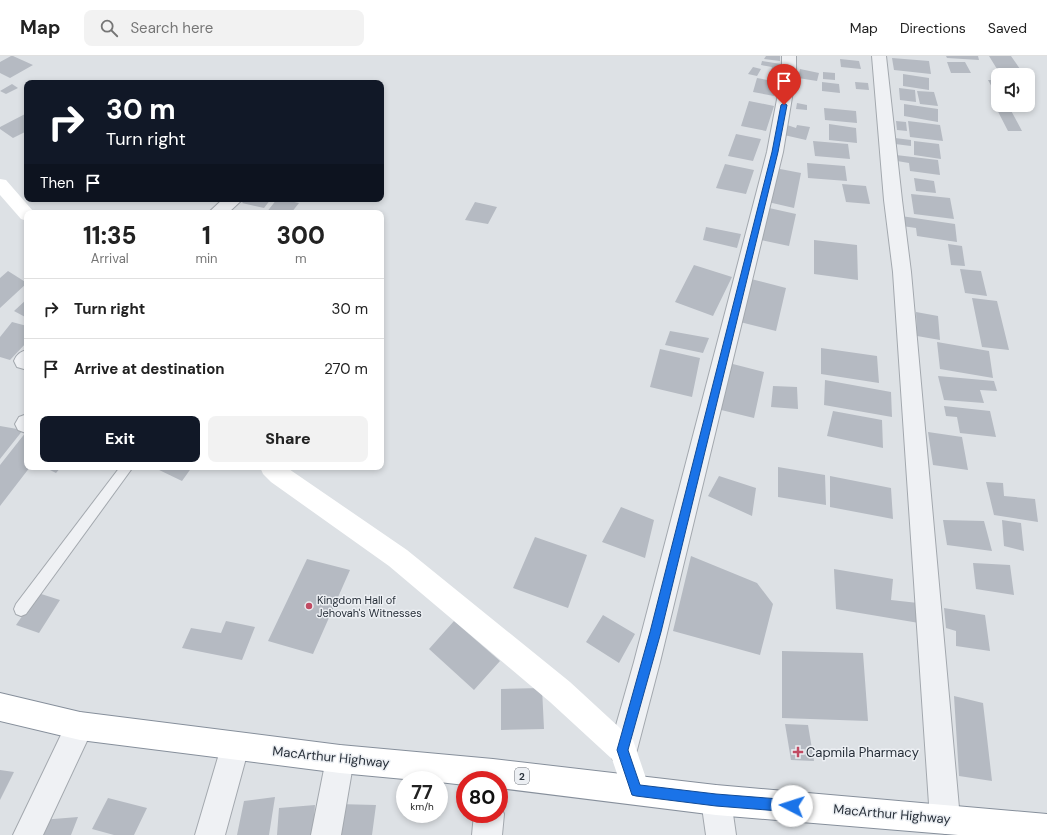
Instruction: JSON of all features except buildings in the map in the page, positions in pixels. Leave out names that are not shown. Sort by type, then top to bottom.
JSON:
[{"type":"main road","points":[[0,184],[24,212]]},
{"type":"main road","points":[[274,470],[398,558],[560,692],[622,750],[636,790]]},
{"type":"main road","name":"MacArthur Highway","points":[[0,707],[80,726],[235,747],[456,773]]},
{"type":"main road","name":"MacArthur Highway","points":[[508,778],[636,790],[716,800],[1047,829]]},
{"type":"street","points":[[622,750],[649,655],[775,152],[789,73],[789,56]]},
{"type":"street","points":[[879,56],[893,200],[902,272],[945,819]]},
{"type":"street","points":[[221,210],[230,202]]},
{"type":"street","points":[[28,835],[80,726]]},
{"type":"street","points":[[210,835],[235,747]]},
{"type":"street","points":[[326,835],[340,759]]},
{"type":"street","points":[[716,800],[721,835]]},
{"type":"street","points":[[488,835],[489,823]]},
{"type":"lane","points":[[21,609],[125,470]]},
{"type":"place","name":"Kingdom Hall of Jehovah's Witnesses","points":[[309,606]]},
{"type":"place","name":"Capmila Pharmacy","points":[[798,752]]},
{"type":"route","points":[[784,105],[775,152],[655,632],[622,750],[636,790],[716,800],[792,806]]}]
